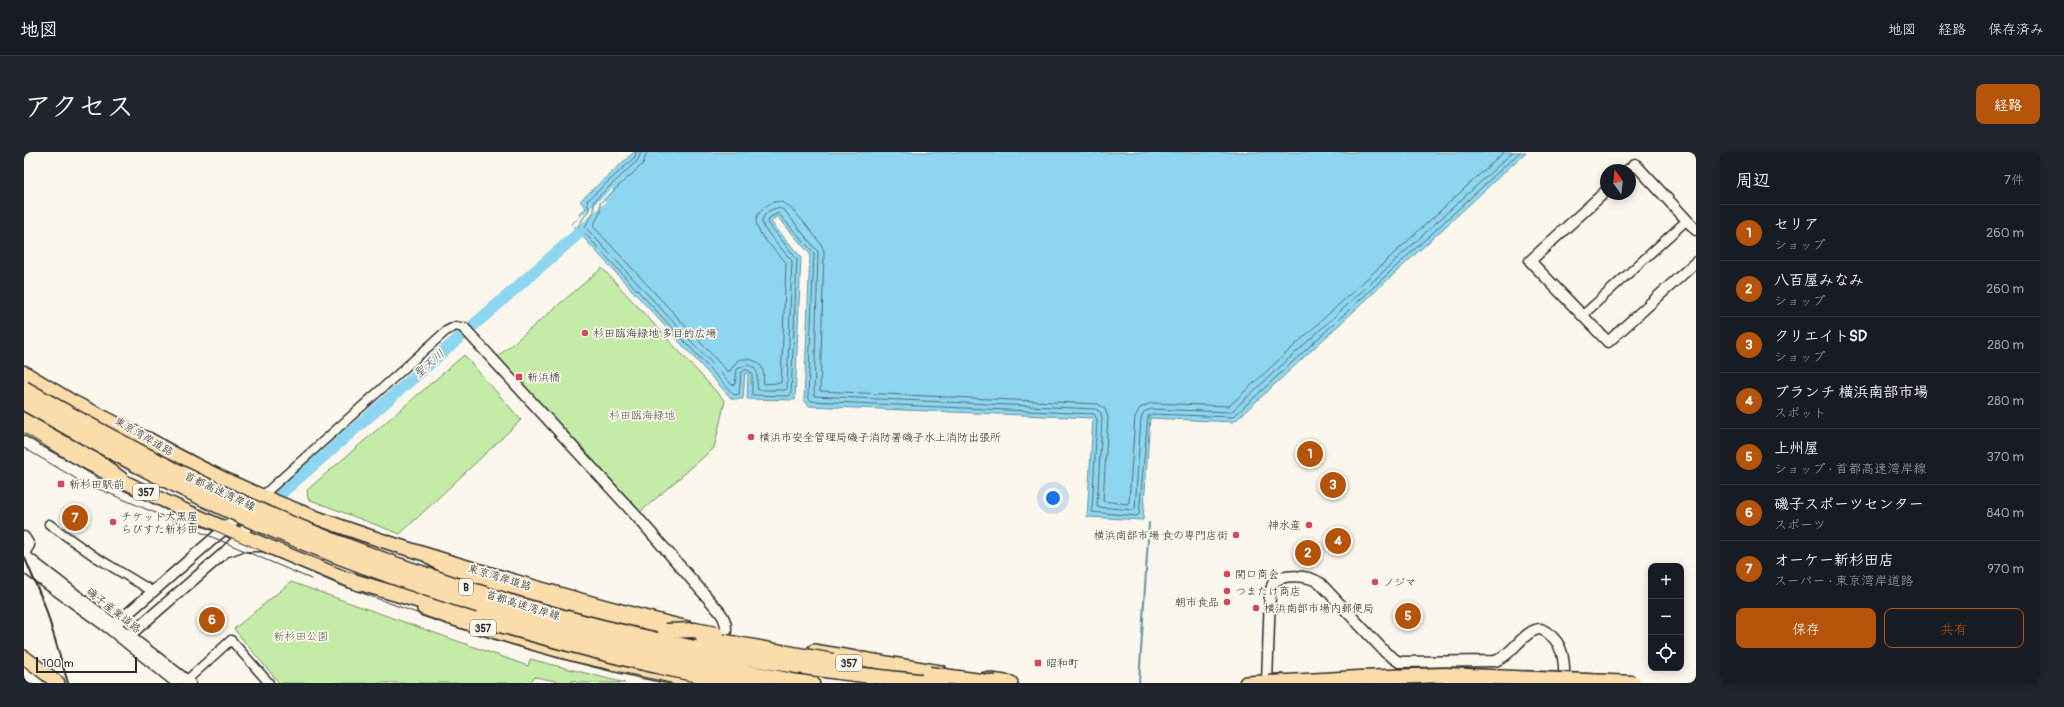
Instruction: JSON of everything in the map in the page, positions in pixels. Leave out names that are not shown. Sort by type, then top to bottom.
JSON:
[{"type":"highway","name":"東京湾岸道路","points":[[24,366],[156,444],[260,497],[347,530],[572,599],[725,636],[1011,683]]},
{"type":"highway","points":[[24,373],[72,402],[156,444]]},
{"type":"highway","name":"首都高速湾岸線","points":[[24,388],[97,430],[160,462],[280,519],[423,573],[508,601],[611,630],[734,655],[812,668],[941,683]]},
{"type":"highway","name":"首都高速湾岸線","points":[[24,403],[90,440],[211,503],[273,530],[419,586],[519,618],[609,643],[788,680],[812,683]]},
{"type":"highway","points":[[24,416],[82,450],[121,480]]},
{"type":"highway","name":"357","points":[[24,426],[121,480],[225,529],[399,600],[505,635],[595,660],[669,680],[703,683]]},
{"type":"highway","name":"357","points":[[430,556],[453,571],[466,577],[547,601],[665,631],[793,654],[995,683]]},
{"type":"highway","name":"B","points":[[350,580],[583,648],[662,667],[735,680],[788,680]]},
{"type":"highway","points":[[24,657],[58,683]]},
{"type":"highway","points":[[24,665],[48,683]]},
{"type":"highway","points":[[1246,683],[1444,676],[1635,683]]},
{"type":"highway","points":[[1268,683],[1359,678],[1445,676],[1635,683]]},
{"type":"street","points":[[1636,165],[1696,230]]},
{"type":"street","points":[[1600,196],[1530,260],[1608,342],[1696,262]]},
{"type":"street","points":[[1582,316],[1687,220]]},
{"type":"street","points":[[112,627],[225,529],[446,331],[456,326],[464,328],[474,338],[639,519],[719,611],[725,622],[725,636],[703,683]]},
{"type":"street","points":[[126,638],[223,554],[241,536],[253,517],[260,497]]},
{"type":"street","points":[[49,524],[94,556],[152,591]]},
{"type":"street","points":[[24,537],[29,545],[24,554]]},
{"type":"street","points":[[223,554],[242,546],[251,545],[272,548]]},
{"type":"street","name":"磯子産業道路","points":[[24,554],[112,627],[185,682]]},
{"type":"street","name":"磯子産業道路","points":[[24,567],[112,627]]},
{"type":"street","points":[[1268,683],[1270,593],[1273,584],[1284,577],[1306,578],[1320,583],[1386,653],[1398,662],[1495,661],[1505,656],[1530,633],[1541,629],[1547,633],[1563,653],[1564,681]]},
{"type":"street","points":[[185,682],[231,640],[269,683]]},
{"type":"green space","name":"杉田臨海緑地","points":[[602,268],[725,401],[714,448],[638,514],[496,358]]},
{"type":"green space","points":[[464,355],[521,420],[400,534],[308,499],[307,490]]},
{"type":"green space","name":"新杉田公園","points":[[291,582],[528,666],[530,659],[625,683],[577,683],[574,680],[570,683],[566,683],[535,677],[529,683],[279,683],[234,629]]},
{"type":"water","points":[[634,152],[1526,152],[1234,422],[1150,418],[1143,520],[1087,517],[1093,418],[809,406],[804,400],[810,254],[777,216],[771,222],[801,257],[795,400],[747,399],[748,374],[745,373],[743,399],[732,399],[571,224],[581,217],[579,214],[586,208],[580,201]]},
{"type":"pier","points":[[612,189],[614,191],[602,201],[606,202],[583,222],[582,220],[578,227],[576,225],[572,228],[570,226]]},
{"type":"waterway","name":"聖天川","points":[[278,496],[579,233]]},
{"type":"waterway","points":[[1139,683],[1149,523]]},
{"type":"tram line","points":[[24,433],[104,482],[337,584],[447,624],[561,659],[671,683]]},
{"type":"tram line","points":[[24,448],[80,481],[311,579]]},
{"type":"railway","points":[[24,556],[45,606],[68,683]]},
{"type":"place","name":"杉田臨海緑地 多目的広場","points":[[585,333]]},
{"type":"place","name":"新浜橋","points":[[519,377]]},
{"type":"place","name":"横浜市安全管理局磯子消防署磯子水上消防出張所","points":[[751,437]]},
{"type":"place","name":"セリア","points":[[1310,454]]},
{"type":"place","name":"新杉田駅前","points":[[61,484]]},
{"type":"place","name":"クリエイトSD","points":[[1333,485]]},
{"type":"place","name":"オーケー新杉田店","points":[[75,518]]},
{"type":"place","name":"チケット大黒屋 らびすた新杉田","points":[[113,522]]},
{"type":"place","name":"神水産","points":[[1309,525]]},
{"type":"place","name":"横浜南部市場 食の専門店街","points":[[1236,535]]},
{"type":"place","name":"ブランチ 横浜南部市場","points":[[1338,541]]},
{"type":"place","name":"八百屋みなみ","points":[[1308,553]]},
{"type":"place","name":"関口商会","points":[[1227,574]]},
{"type":"place","name":"ノジマ","points":[[1375,582]]},
{"type":"place","name":"つまたけ商店","points":[[1227,591]]},
{"type":"place","name":"朝市食品","points":[[1227,602]]},
{"type":"place","name":"横浜南部市場内郵便局","points":[[1256,608]]},
{"type":"place","name":"上州屋","points":[[1408,616]]},
{"type":"place","name":"磯子スポーツセンター","points":[[212,620]]},
{"type":"place","name":"昭和町","points":[[1038,663]]}]
